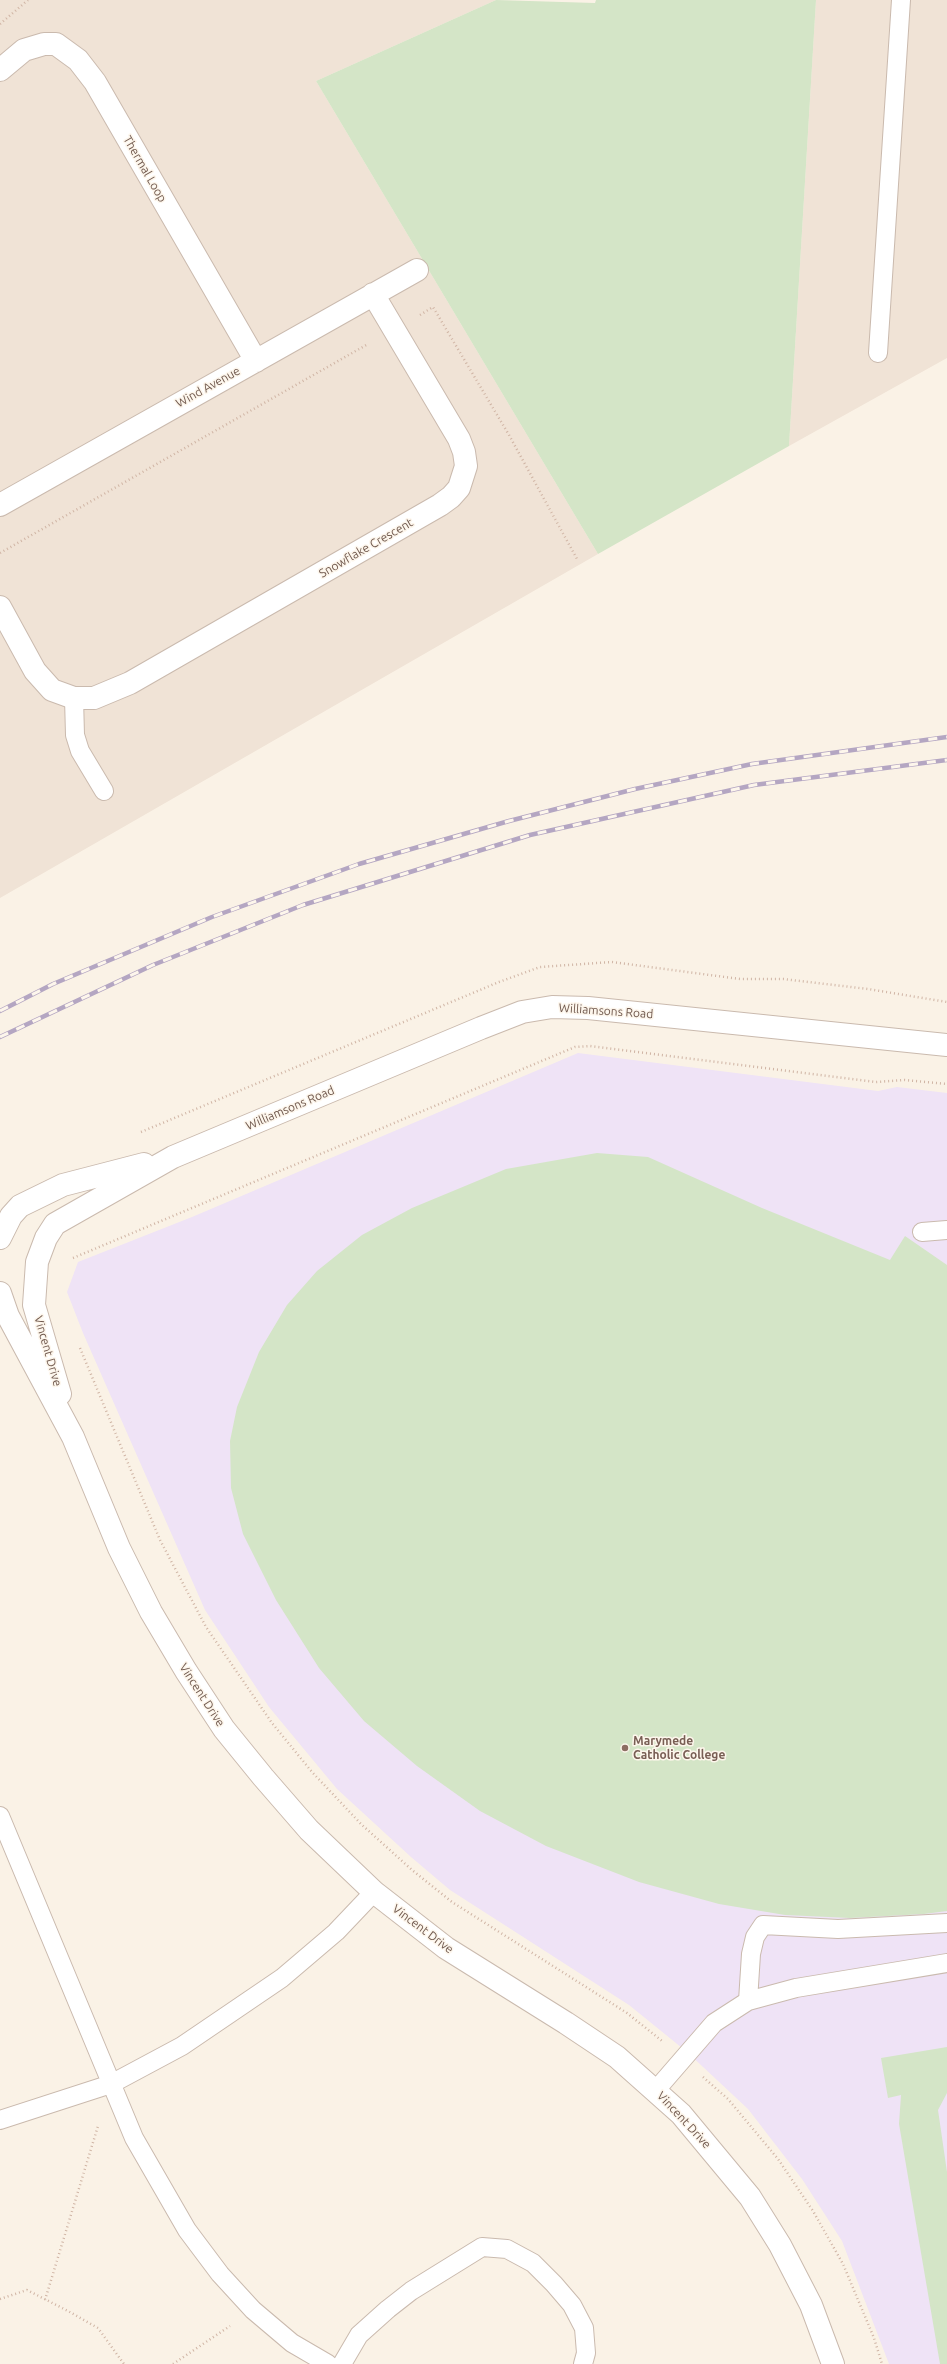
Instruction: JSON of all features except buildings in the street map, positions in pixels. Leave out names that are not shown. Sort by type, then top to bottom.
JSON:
[{"type":"street","name":"Thermal Loop","points":[[0,70],[24,50],[44,44],[56,44],[78,60],[95,82],[256,360]]},
{"type":"street","name":"Wind Avenue","points":[[0,505],[417,270]]},
{"type":"street","name":"Snowflake Crescent","points":[[0,607],[42,681],[52,690],[74,698],[94,698],[130,683],[440,505],[455,492],[464,477],[466,466],[464,452],[459,439],[373,294]]},
{"type":"street","name":"Williamsons Road","points":[[37,1262],[46,1238],[55,1224],[173,1157],[522,1012],[552,1007],[588,1008],[947,1045]]},
{"type":"street","name":"Williamsons Road","points":[[0,1238],[11,1216],[20,1206],[63,1185],[173,1157]]},
{"type":"street","name":"Vincent Drive","points":[[37,1262],[34,1305],[73,1437]]},
{"type":"street","name":"Vincent Drive","points":[[0,1293],[8,1316],[73,1437],[123,1555],[151,1612],[194,1684],[224,1729],[309,1830],[374,1892],[446,1948],[566,2022],[617,2057],[656,2090],[710,2147],[750,2197],[780,2245],[811,2305],[833,2364]]},
{"type":"lane","points":[[878,354],[902,0]]},
{"type":"lane","points":[[74,698],[75,735],[80,750],[104,791]]},
{"type":"lane","points":[[922,1232],[947,1230]]},
{"type":"lane","points":[[0,1816],[134,2138],[187,2230],[220,2274],[254,2310],[292,2343],[328,2364]]},
{"type":"lane","points":[[0,2120],[111,2084],[182,2046],[282,1978],[336,1932],[374,1892]]},
{"type":"lane","points":[[748,2000],[751,1954],[755,1937],[763,1925],[838,1929],[947,1923]]},
{"type":"lane","points":[[656,2090],[682,2058],[714,2023],[748,2000],[796,1988],[947,1963]]},
{"type":"lane","points":[[342,2364],[359,2335],[388,2309],[411,2291],[482,2247],[507,2248],[533,2263],[572,2305],[584,2328],[586,2353],[582,2364]]},
{"type":"path","points":[[0,24],[28,0]]},
{"type":"path","points":[[0,553],[433,307],[509,435],[577,559]]},
{"type":"path","points":[[71,1263],[74,1256],[575,1047],[590,1046],[876,1082],[905,1080],[947,1084]]},
{"type":"path","points":[[77,1341],[160,1540],[206,1627],[272,1723],[312,1772],[361,1824],[412,1870],[452,1902],[627,2013],[682,2058],[728,2099],[778,2159],[813,2211],[842,2264],[874,2338],[882,2364]]},
{"type":"path","points":[[45,2300],[111,2084]]},
{"type":"path","points":[[0,2299],[27,2290],[98,2328],[124,2364]]},
{"type":"path","points":[[173,2364],[254,2310]]},
{"type":"shaded area","points":[[0,0],[496,0],[316,81],[598,554],[0,898]]},
{"type":"shaded area","points":[[816,0],[947,0],[947,358],[789,446]]},
{"type":"shaded area","name":"Marymede Catholic College","points":[[578,1053],[878,1091],[897,1087],[947,1093],[947,2364],[889,2364],[842,2241],[802,2179],[748,2109],[687,2052],[629,2005],[450,1890],[411,1857],[337,1789],[269,1707],[205,1610],[83,1333],[67,1292],[78,1262],[192,1217]]},
{"type":"green space","points":[[496,0],[595,3],[596,0],[816,0],[789,446],[598,554],[316,81]]},
{"type":"green space","name":"Marymede Catholic College","points":[[597,1153],[648,1157],[762,1208],[890,1260],[905,1236],[947,1265],[947,1911],[924,1914],[850,1918],[785,1915],[719,1904],[639,1882],[546,1846],[480,1811],[417,1766],[364,1721],[319,1668],[276,1600],[243,1534],[231,1488],[230,1441],[237,1407],[259,1352],[287,1305],[317,1271],[362,1235],[412,1208],[506,1169]]},
{"type":"green space","points":[[947,2047],[947,2093],[938,2110],[947,2172],[947,2364],[940,2364],[899,2124],[901,2095],[888,2098],[881,2058]]},
{"type":"railway","points":[[0,1011],[53,984],[212,917],[359,864],[509,821],[635,789],[752,764],[947,737]]},
{"type":"railway","points":[[0,1037],[153,965],[303,905],[530,835],[754,785],[947,760]]},
{"type":"place","name":"Marymede Catholic College","points":[[625,1748]]}]
